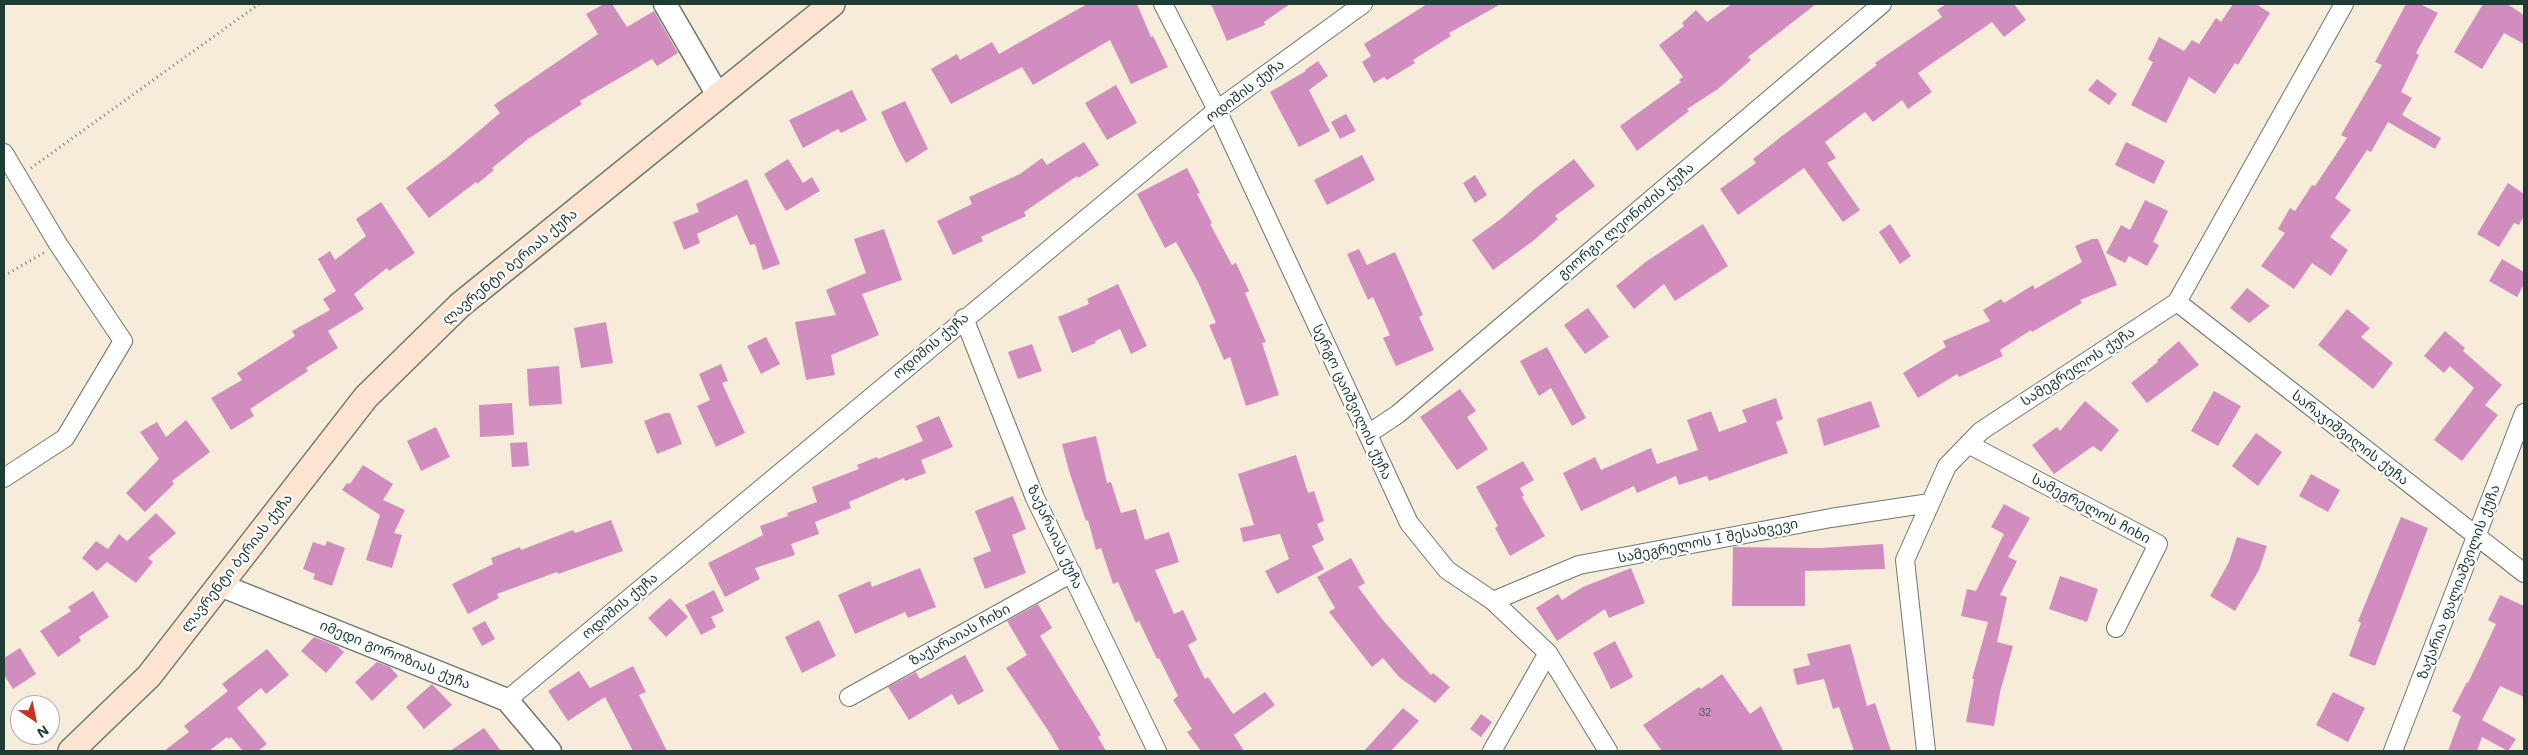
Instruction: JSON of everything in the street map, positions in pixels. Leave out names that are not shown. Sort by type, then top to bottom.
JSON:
[{"type":"main road","name":"ლავრენტი ბერიას ქუჩა","points":[[71,751],[149,676],[366,397],[460,305],[832,4]]},
{"type":"street","points":[[665,4],[719,97]]},
{"type":"street","name":"სერგო ცაიშვილის ქუჩა","points":[[1163,4],[1217,110],[1409,523],[1447,570],[1493,602],[1548,653],[1608,751]]},
{"type":"street","name":"ოდიშის ქუჩა","points":[[507,700],[964,318],[1217,110],[1363,4]]},
{"type":"street","name":"გიორგი ლეონიძის ქუჩა","points":[[1368,434],[1406,407],[1882,4]]},
{"type":"street","name":"სამეგრელოს ქუჩა","points":[[1926,751],[1905,560],[1947,466],[1981,431],[2177,302],[2344,4]]},
{"type":"street","points":[[4,152],[58,244],[123,341],[65,438],[4,478]]},
{"type":"street","name":"სარაჯიშვილის ქუჩა","points":[[2177,302],[2524,574]]},
{"type":"street","name":"ზაქარაიას ქუჩა","points":[[964,318],[1035,498],[1157,751]]},
{"type":"street","name":"ზაქარია ფალიაშვილის ქუჩა","points":[[2393,751],[2524,413]]},
{"type":"street","name":"სამეგრელოს ჩიხი","points":[[1968,444],[2158,544],[2116,628]]},
{"type":"street","name":"სამეგრელოს I შესახვევი","points":[[1493,602],[1579,565],[1831,518],[1930,503]]},
{"type":"street","name":"ზაქარაიას ჩიხი","points":[[848,697],[1072,574]]},
{"type":"street","name":"იმედი გოროზიას ქუჩა","points":[[220,585],[507,700],[550,751]]},
{"type":"street","points":[[1492,751],[1548,653]]},
{"type":"path","points":[[18,177],[259,4]]},
{"type":"path","points":[[4,276],[58,244]]},
{"type":"building","points":[[604,4],[612,4],[627,27],[654,11],[678,53],[657,66],[652,59],[580,101],[582,104],[528,139],[492,168],[494,170],[477,184],[476,182],[429,218],[406,188],[448,157],[500,113],[494,105],[598,34],[586,14]]},
{"type":"building","points":[[1087,4],[1137,4],[1151,37],[1153,36],[1168,67],[1131,84],[1110,40],[1033,85],[1022,67],[951,104],[931,69],[957,54],[960,60],[992,42],[999,54]]},
{"type":"building","points":[[1211,4],[1290,4],[1264,22],[1265,25],[1227,41]]},
{"type":"building","points":[[1427,4],[1501,4],[1449,33],[1451,36],[1413,60],[1415,63],[1387,80],[1384,77],[1374,83],[1362,62],[1371,56],[1364,44]]},
{"type":"building","points":[[1732,4],[1816,4],[1748,57],[1751,60],[1718,89],[1687,109],[1689,111],[1637,151],[1620,126],[1681,82],[1679,80],[1683,77],[1659,45],[1684,26],[1682,23],[1696,10],[1707,22]]},
{"type":"building","points":[[1946,4],[2014,4],[2026,20],[2004,37],[1992,22],[1918,73],[1932,92],[1908,109],[1902,100],[1873,122],[1865,112],[1825,142],[1836,158],[1827,163],[1860,210],[1843,222],[1804,168],[1738,215],[1720,189],[1756,163],[1753,159],[1782,136],[1877,65],[1875,63],[1942,17],[1937,10]]},
{"type":"building","points":[[2233,4],[2256,4],[2270,13],[2238,65],[2235,63],[2215,94],[2189,77],[2166,123],[2131,105],[2153,62],[2148,59],[2159,37],[2184,51],[2192,40],[2199,44],[2216,18],[2221,22]]},
{"type":"building","points":[[2406,4],[2420,4],[2438,13],[2416,53],[2419,55],[2401,92],[2412,98],[2402,115],[2441,138],[2435,149],[2388,122],[2371,152],[2367,150],[2335,198],[2351,210],[2330,237],[2348,250],[2331,276],[2312,263],[2294,289],[2261,266],[2285,233],[2278,229],[2290,208],[2295,211],[2312,185],[2315,186],[2347,138],[2341,135],[2382,65],[2375,62]]},
{"type":"building","points":[[2483,4],[2507,4],[2524,15],[2524,44],[2504,33],[2482,69],[2454,52]]},
{"type":"building","points":[[1318,61],[1328,76],[1309,90],[1330,131],[1299,147],[1270,92],[1306,71]]},
{"type":"building","points":[[2097,79],[2117,94],[2109,105],[2088,90]]},
{"type":"building","points":[[1116,85],[1137,123],[1107,140],[1085,103]]},
{"type":"building","points":[[852,90],[867,120],[841,133],[838,129],[803,148],[789,120]]},
{"type":"building","points":[[905,101],[928,149],[906,163],[881,112]]},
{"type":"building","points":[[1346,114],[1356,131],[1340,139],[1331,122]]},
{"type":"building","points":[[1084,142],[1099,165],[1078,178],[1077,176],[1024,212],[1026,216],[981,237],[983,241],[953,255],[937,221],[972,204],[969,197],[1020,174],[1042,158],[1047,165]]},
{"type":"building","points":[[2126,142],[2165,161],[2154,184],[2115,165]]},
{"type":"building","points":[[1362,155],[1375,180],[1327,205],[1314,180]]},
{"type":"building","points":[[788,159],[803,183],[812,177],[820,191],[786,211],[764,174]]},
{"type":"building","points":[[1574,159],[1595,186],[1555,216],[1558,219],[1533,241],[1493,270],[1472,240]]},
{"type":"building","points":[[1187,168],[1200,193],[1197,194],[1212,223],[1210,224],[1232,265],[1236,263],[1249,291],[1245,293],[1266,342],[1262,343],[1279,395],[1246,406],[1230,357],[1224,360],[1209,325],[1216,323],[1198,282],[1176,242],[1165,248],[1137,194]]},
{"type":"building","points":[[1475,175],[1487,195],[1475,203],[1463,183]]},
{"type":"building","points":[[747,179],[780,264],[763,270],[755,244],[750,245],[737,215],[697,234],[700,243],[684,250],[673,222],[699,212],[696,204]]},
{"type":"building","points":[[2508,183],[2524,194],[2524,216],[2519,225],[2514,223],[2499,247],[2477,234]]},
{"type":"building","points":[[2145,200],[2168,211],[2153,242],[2159,245],[2147,266],[2129,256],[2125,263],[2106,253],[2121,225],[2130,230]]},
{"type":"building","points":[[381,202],[415,253],[389,271],[387,268],[354,294],[364,309],[328,331],[338,348],[306,368],[308,371],[250,409],[254,416],[231,430],[211,398],[242,380],[237,373],[295,336],[292,331],[330,310],[323,299],[336,291],[318,259],[330,251],[335,260],[366,236],[356,219]]},
{"type":"building","points":[[1703,224],[1728,266],[1675,301],[1664,284],[1634,309],[1616,286],[1647,261]]},
{"type":"building","points":[[1890,224],[1911,256],[1900,264],[1879,232]]},
{"type":"building","points":[[884,229],[902,280],[862,294],[879,335],[831,355],[835,375],[806,380],[795,322],[836,315],[826,290],[866,273],[854,239]]},
{"type":"building","points":[[2092,239],[2098,239],[2117,285],[2080,300],[2082,303],[2032,332],[2031,330],[2000,350],[2003,356],[1959,377],[1957,374],[1918,398],[1903,373],[1946,347],[1943,341],[1990,321],[1983,310],[2001,299],[2004,303],[2033,285],[2035,289],[2082,262],[2075,246]]},
{"type":"building","points":[[1359,249],[1367,265],[1395,252],[1423,315],[1419,317],[1434,350],[1396,366],[1383,338],[1390,335],[1373,297],[1368,300],[1347,254]]},
{"type":"building","points":[[2502,259],[2524,272],[2524,284],[2517,297],[2489,281]]},
{"type":"building","points":[[1118,284],[1147,346],[1131,354],[1120,329],[1095,341],[1096,343],[1072,353],[1058,317],[1089,304],[1087,299]]},
{"type":"building","points":[[2247,288],[2270,306],[2249,323],[2230,308]]},
{"type":"building","points":[[1588,308],[1609,337],[1585,354],[1564,325]]},
{"type":"building","points":[[2347,309],[2370,328],[2361,337],[2393,363],[2373,389],[2318,345]]},
{"type":"building","points":[[606,322],[613,363],[581,368],[574,328]]},
{"type":"building","points":[[2445,331],[2465,348],[2463,351],[2502,385],[2485,405],[2498,415],[2462,461],[2434,440],[2474,388],[2450,366],[2444,373],[2424,356]]},
{"type":"building","points":[[766,337],[780,364],[761,374],[747,346]]},
{"type":"building","points":[[2179,341],[2199,365],[2147,403],[2131,383],[2158,362],[2157,360]]},
{"type":"building","points":[[1032,344],[1042,371],[1018,379],[1008,352]]},
{"type":"building","points":[[1547,347],[1586,418],[1572,426],[1551,388],[1539,396],[1520,361]]},
{"type":"building","points":[[721,364],[728,381],[722,383],[745,433],[716,447],[697,406],[710,400],[699,374]]},
{"type":"building","points":[[559,366],[562,404],[529,406],[527,369]]},
{"type":"building","points":[[1460,389],[1476,411],[1467,417],[1488,449],[1457,470],[1420,417]]},
{"type":"building","points":[[2214,391],[2241,406],[2218,446],[2191,431]]},
{"type":"building","points":[[1776,398],[1783,419],[1776,422],[1788,453],[1709,481],[1707,476],[1679,485],[1676,476],[1637,493],[1634,486],[1581,511],[1563,473],[1595,457],[1601,470],[1651,448],[1657,464],[1698,450],[1687,420],[1711,411],[1719,432],[1747,422],[1742,410]]},
{"type":"building","points":[[1871,401],[1880,427],[1824,446],[1817,419]]},
{"type":"building","points":[[2085,401],[2119,430],[2101,452],[2093,446],[2054,474],[2032,445],[2057,427],[2060,431]]},
{"type":"building","points":[[512,403],[514,435],[480,437],[479,405]]},
{"type":"building","points":[[670,413],[682,444],[657,454],[644,421]]},
{"type":"building","points":[[939,416],[953,447],[921,460],[926,473],[905,481],[904,478],[849,502],[851,508],[815,522],[819,534],[791,544],[795,555],[755,568],[760,579],[725,597],[708,563],[763,535],[760,526],[788,516],[787,513],[817,502],[812,487],[859,469],[857,465],[877,457],[878,459],[923,441],[916,426]]},
{"type":"building","points":[[186,420],[210,452],[172,481],[174,484],[145,512],[126,493],[159,459],[140,432],[157,422],[166,437]]},
{"type":"building","points":[[436,427],[450,457],[421,471],[407,441]]},
{"type":"building","points":[[2256,433],[2282,452],[2258,486],[2232,466]]},
{"type":"building","points":[[1096,436],[1107,483],[1111,482],[1121,513],[1136,509],[1145,540],[1169,532],[1179,562],[1155,570],[1174,614],[1183,610],[1197,640],[1188,645],[1205,679],[1208,677],[1233,714],[1265,692],[1275,705],[1234,735],[1244,751],[1201,751],[1187,732],[1192,729],[1173,700],[1178,696],[1159,658],[1157,659],[1139,621],[1136,623],[1118,582],[1113,584],[1101,548],[1096,550],[1088,520],[1086,521],[1069,471],[1062,444]]},
{"type":"building","points":[[527,442],[529,466],[512,467],[510,443]]},
{"type":"building","points":[[1296,455],[1308,493],[1314,491],[1324,521],[1317,524],[1324,540],[1312,546],[1324,569],[1277,594],[1265,571],[1289,559],[1280,534],[1243,542],[1240,528],[1254,525],[1238,474]]},
{"type":"building","points":[[1523,461],[1534,480],[1520,488],[1524,495],[1522,497],[1545,536],[1510,556],[1495,528],[1498,526],[1476,487]]},
{"type":"building","points":[[363,465],[393,484],[383,500],[405,510],[394,533],[402,535],[392,568],[366,560],[380,515],[342,490],[347,483],[350,484]]},
{"type":"building","points":[[2311,474],[2340,490],[2328,512],[2299,496]]},
{"type":"building","points":[[1013,496],[1026,529],[1012,535],[1026,573],[985,589],[973,558],[991,551],[975,511]]},
{"type":"building","points":[[2004,504],[2030,518],[2008,557],[2017,561],[2000,595],[2007,597],[1997,642],[2013,646],[2000,692],[1994,726],[1966,722],[1974,679],[1972,679],[1988,622],[1961,616],[1967,589],[1976,591],[2004,534],[1991,527]]},
{"type":"building","points":[[156,513],[176,533],[148,558],[153,562],[136,583],[107,562],[97,571],[82,558],[96,541],[108,549],[119,534],[127,541]]},
{"type":"building","points":[[2401,517],[2428,528],[2375,666],[2349,656],[2361,623],[2358,621]]},
{"type":"building","points":[[611,520],[623,551],[497,594],[499,598],[468,614],[452,584],[493,564],[491,558],[520,547],[521,550],[573,530],[575,533]]},
{"type":"building","points":[[2237,537],[2267,546],[2259,570],[2235,611],[2210,596],[2229,562]]},
{"type":"building","points":[[327,541],[345,548],[332,586],[313,579],[315,574],[303,569],[313,542],[325,546]]},
{"type":"building","points":[[1883,544],[1885,569],[1805,571],[1805,606],[1732,606],[1733,547],[1821,548]]},
{"type":"building","points":[[1351,558],[1365,583],[1358,587],[1382,619],[1431,675],[1433,673],[1450,687],[1435,703],[1399,677],[1383,658],[1372,667],[1329,612],[1335,608],[1317,577]]},
{"type":"building","points":[[920,568],[936,607],[908,618],[905,612],[855,634],[838,595],[870,581],[872,587]]},
{"type":"building","points":[[1631,568],[1645,603],[1609,618],[1605,609],[1557,641],[1536,608],[1558,594],[1562,600],[1583,587]]},
{"type":"building","points":[[2060,576],[2098,589],[2087,622],[2049,609]]},
{"type":"building","points":[[714,590],[724,611],[711,617],[716,627],[701,635],[685,605]]},
{"type":"building","points":[[93,591],[109,617],[79,637],[81,641],[58,657],[40,631],[71,611],[68,607]]},
{"type":"building","points":[[2500,595],[2524,606],[2524,697],[2500,686],[2482,720],[2516,739],[2508,751],[2482,737],[2477,751],[2448,751],[2461,716],[2452,711],[2468,683],[2496,624],[2488,620]]},
{"type":"building","points":[[670,598],[688,617],[666,637],[648,618]]},
{"type":"building","points":[[1038,604],[1052,628],[1040,636],[1101,735],[1098,737],[1106,751],[1060,751],[1006,668],[1027,655],[1007,621]]},
{"type":"building","points":[[819,620],[836,656],[802,673],[785,637]]},
{"type":"building","points":[[485,621],[495,639],[482,646],[472,628]]},
{"type":"building","points":[[314,637],[337,646],[344,652],[326,673],[301,651]]},
{"type":"building","points":[[1615,641],[1633,677],[1611,689],[1593,653]]},
{"type":"building","points":[[1850,644],[1867,706],[1875,703],[1891,751],[1854,751],[1839,707],[1833,709],[1824,679],[1797,685],[1793,669],[1810,665],[1807,654]]},
{"type":"building","points":[[20,648],[36,674],[13,689],[4,675],[4,658]]},
{"type":"building","points":[[267,649],[289,675],[266,694],[261,688],[237,708],[267,744],[258,751],[243,751],[231,737],[229,739],[227,737],[209,751],[164,751],[189,732],[184,726],[228,691],[222,684]]},
{"type":"building","points":[[965,655],[984,691],[958,705],[952,694],[909,720],[888,687],[916,672],[920,679]]},
{"type":"building","points":[[377,662],[390,667],[398,676],[372,701],[355,682]]},
{"type":"building","points":[[633,666],[646,692],[639,695],[667,751],[633,751],[605,697],[568,721],[548,691],[579,671],[590,688]]},
{"type":"building","points":[[1722,674],[1750,714],[1761,706],[1783,751],[1662,751],[1643,725],[1699,687],[1701,689]]},
{"type":"building","points":[[432,684],[452,705],[424,729],[406,707]]},
{"type":"building","points":[[2333,692],[2365,708],[2348,742],[2316,725]]},
{"type":"building","points":[[1403,708],[1419,721],[1391,751],[1364,751]]},
{"type":"building","points":[[1481,714],[1492,722],[1481,737],[1470,729]]},
{"type":"building","points":[[484,728],[501,751],[450,751]]}]
